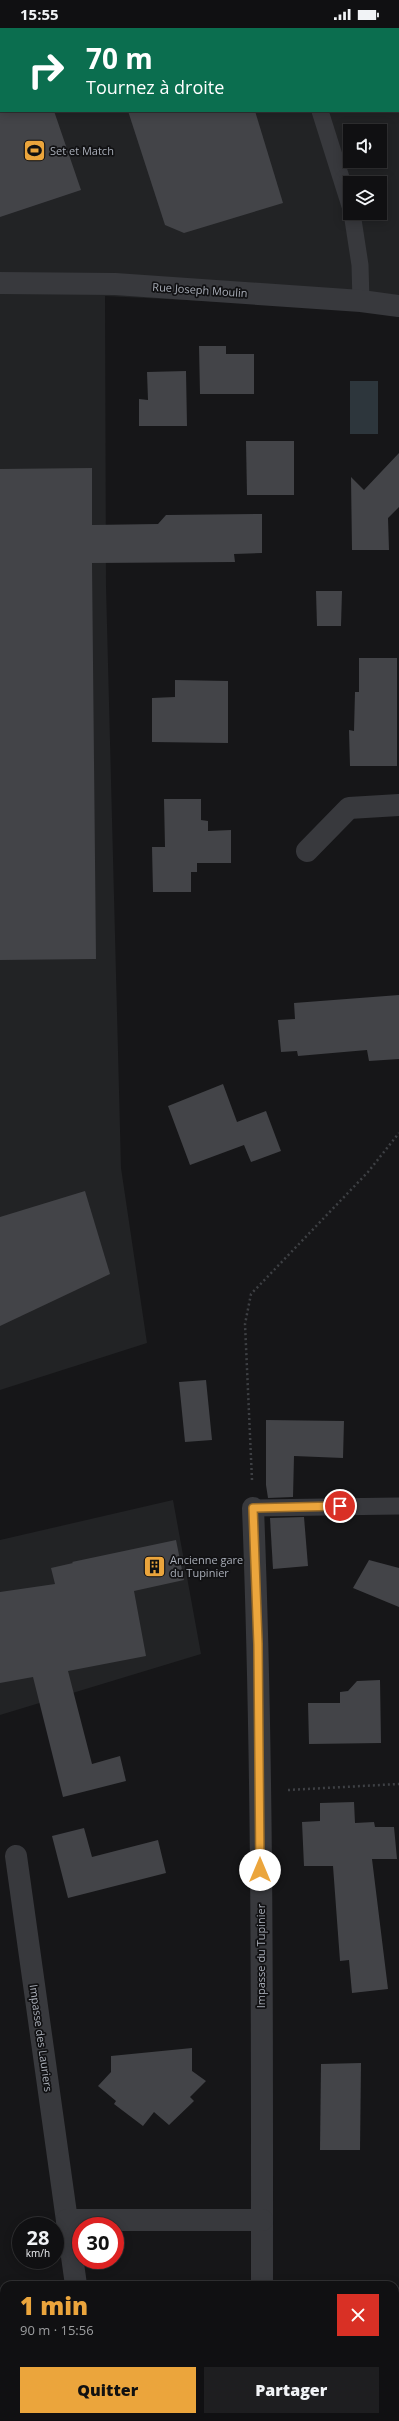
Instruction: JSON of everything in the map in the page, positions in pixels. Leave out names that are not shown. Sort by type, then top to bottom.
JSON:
[{"type":"street","name":"Rue Joseph Moulin","points":[[0,283],[115,284],[361,301],[399,306]]},
{"type":"street","points":[[307,851],[349,808],[399,805]]},
{"type":"street","name":"Impasse du Tupinier","points":[[253,1508],[258,1644],[260,1791],[262,2281]]},
{"type":"street","name":"Impasse des Lauriers","points":[[16,1856],[75,2281]]},
{"type":"street","points":[[67,2220],[262,2220]]},
{"type":"lane","points":[[320,112],[343,184]]},
{"type":"lane","points":[[353,220],[360,266],[361,301]]},
{"type":"lane","points":[[253,1508],[399,1506]]},
{"type":"path","points":[[253,1508],[245,1324],[251,1294],[368,1172],[399,1133]]},
{"type":"path","points":[[260,1791],[399,1784]]},
{"type":"shaded area","points":[[0,112],[399,112],[399,313],[329,307],[105,296],[106,586],[121,1168],[147,1343],[0,1390]]},
{"type":"shaded area","points":[[350,381],[378,381],[378,434],[350,434]]},
{"type":"shaded area","points":[[173,1500],[201,1654],[0,1715],[0,1540]]},
{"type":"building","name":"Set et Match","points":[[0,112],[54,112],[81,190],[0,217]]},
{"type":"building","points":[[128,112],[255,112],[283,203],[184,233],[165,225]]},
{"type":"building","points":[[199,346],[226,346],[226,354],[254,354],[254,394],[200,394]]},
{"type":"building","points":[[186,371],[187,426],[139,426],[139,399],[148,400],[147,372]]},
{"type":"building","points":[[246,441],[294,441],[294,495],[247,495]]},
{"type":"building","points":[[399,453],[399,507],[388,518],[389,550],[352,550],[351,477],[364,490]]},
{"type":"building","points":[[92,468],[92,525],[158,524],[166,515],[262,514],[262,553],[234,554],[235,562],[92,563],[96,959],[0,960],[0,469]]},
{"type":"building","points":[[316,591],[342,591],[341,626],[317,626]]},
{"type":"building","points":[[359,658],[397,658],[397,766],[350,766],[349,730],[354,731],[355,692],[359,692]]},
{"type":"building","points":[[175,680],[228,681],[228,743],[152,742],[152,698],[175,697]]},
{"type":"building","points":[[164,799],[201,799],[201,820],[208,821],[208,831],[231,830],[231,863],[197,863],[197,872],[191,872],[191,892],[153,892],[152,847],[165,847]]},
{"type":"building","points":[[399,995],[399,1059],[369,1061],[367,1050],[298,1056],[297,1051],[281,1052],[278,1020],[295,1019],[294,1003]]},
{"type":"building","points":[[223,1084],[237,1122],[266,1111],[281,1151],[251,1162],[244,1145],[190,1165],[168,1106]]},
{"type":"building","points":[[85,1191],[110,1274],[0,1326],[0,1217]]},
{"type":"building","points":[[206,1380],[212,1440],[185,1442],[179,1382]]},
{"type":"building","points":[[266,1420],[344,1421],[343,1458],[294,1456],[293,1497],[268,1498],[266,1485]]},
{"type":"building","points":[[304,1517],[308,1566],[273,1569],[270,1518]]},
{"type":"building","points":[[176,1540],[184,1580],[134,1591],[146,1656],[68,1671],[92,1764],[120,1756],[126,1781],[63,1797],[33,1677],[0,1683],[0,1592],[55,1584],[51,1568],[73,1563],[72,1562]]},
{"type":"building","points":[[369,1560],[399,1568],[399,1607],[353,1588]]},
{"type":"building","points":[[380,1680],[381,1743],[309,1744],[308,1703],[340,1703],[340,1692],[348,1691],[357,1681]]},
{"type":"building","points":[[354,1802],[355,1823],[374,1822],[375,1827],[394,1827],[397,1859],[372,1859],[388,1989],[352,1993],[349,1960],[340,1961],[333,1866],[304,1866],[302,1822],[320,1821],[320,1803]]},
{"type":"building","points":[[84,1828],[92,1857],[158,1840],[166,1873],[68,1898],[52,1836]]},
{"type":"building","points":[[192,2048],[192,2071],[206,2081],[190,2097],[194,2101],[169,2125],[154,2112],[143,2126],[114,2104],[116,2101],[98,2086],[111,2072],[111,2056]]},
{"type":"building","points":[[361,2063],[360,2150],[320,2150],[321,2064]]},
{"type":"place","name":"Set et Match","points":[[34,151]]},
{"type":"place","name":"Ancienne gare du Tupinier","points":[[155,1566]]},
{"type":"route","points":[[260,1870],[258,1644],[253,1508],[340,1506]]}]
